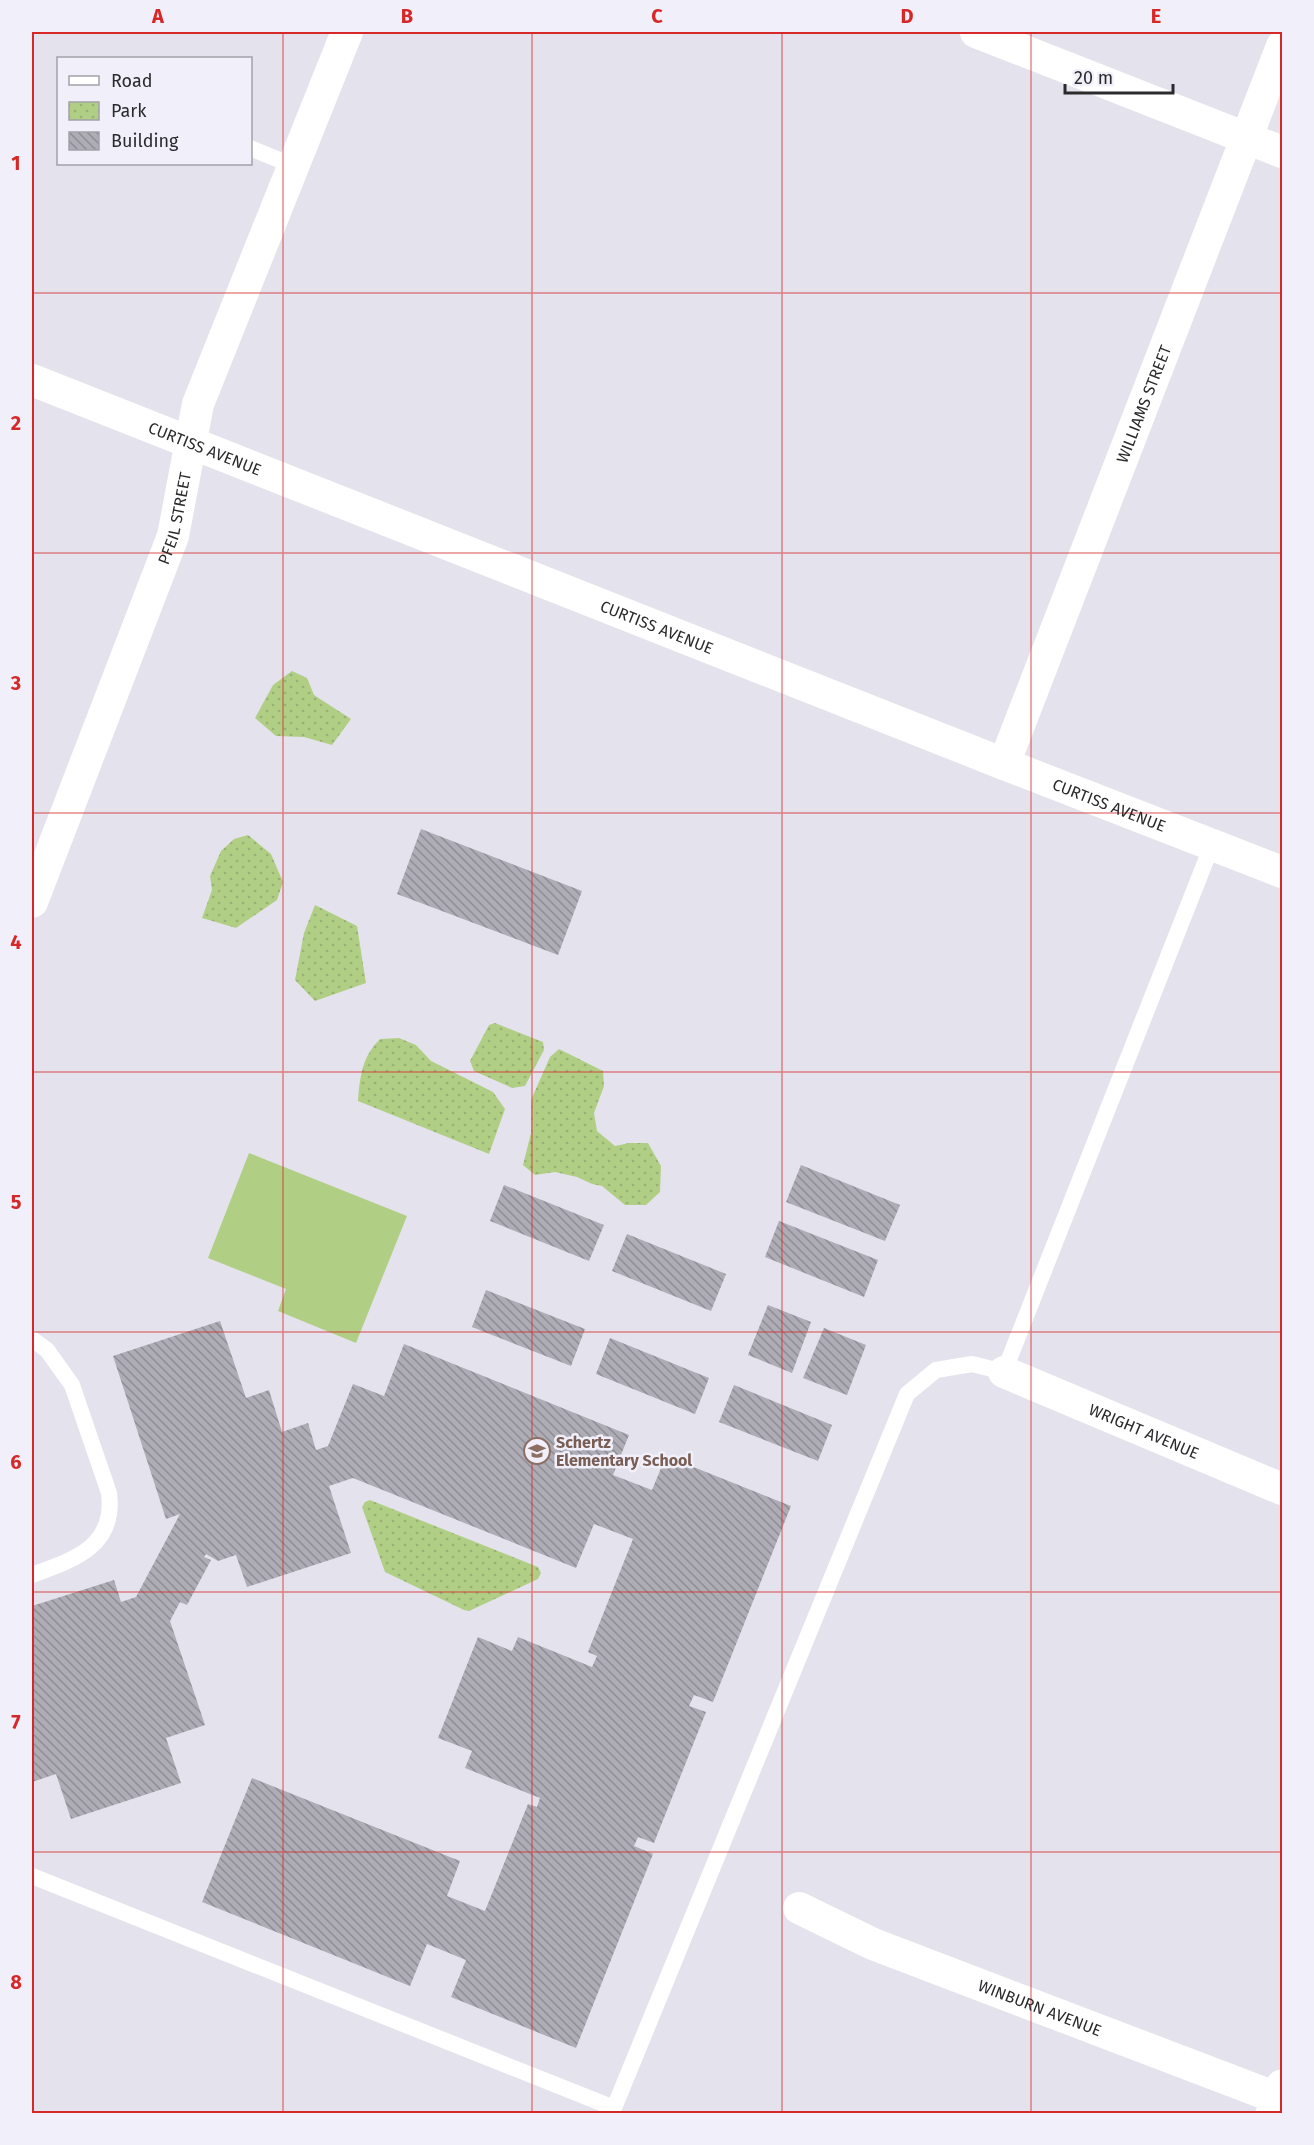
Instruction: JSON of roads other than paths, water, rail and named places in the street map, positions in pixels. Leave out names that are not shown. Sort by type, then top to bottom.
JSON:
[{"type":"street","name":"PFEIL STREET","points":[[32,902],[173,536],[198,404],[347,32]]},
{"type":"street","points":[[976,32],[1282,152]]},
{"type":"street","name":"WILLIAMS STREET","points":[[1004,764],[1282,46]]},
{"type":"street","name":"CURTISS AVENUE","points":[[32,380],[1282,872]]},
{"type":"street","name":"WRIGHT AVENUE","points":[[1004,1372],[1282,1489]]},
{"type":"street","name":"WINBURN AVENUE","points":[[799,1908],[873,1944],[1279,2099]]},
{"type":"lane","points":[[252,149],[294,166]]},
{"type":"lane","points":[[32,1876],[614,2108],[907,1394],[936,1370],[972,1364],[1004,1372],[1212,844]]},
{"type":"lane","points":[[32,1340],[47,1350],[72,1385],[109,1493],[111,1508],[106,1528],[93,1545],[73,1560],[32,1575]]},
{"type":"place","name":"Schertz Elementary School","points":[[537,1451]]}]
